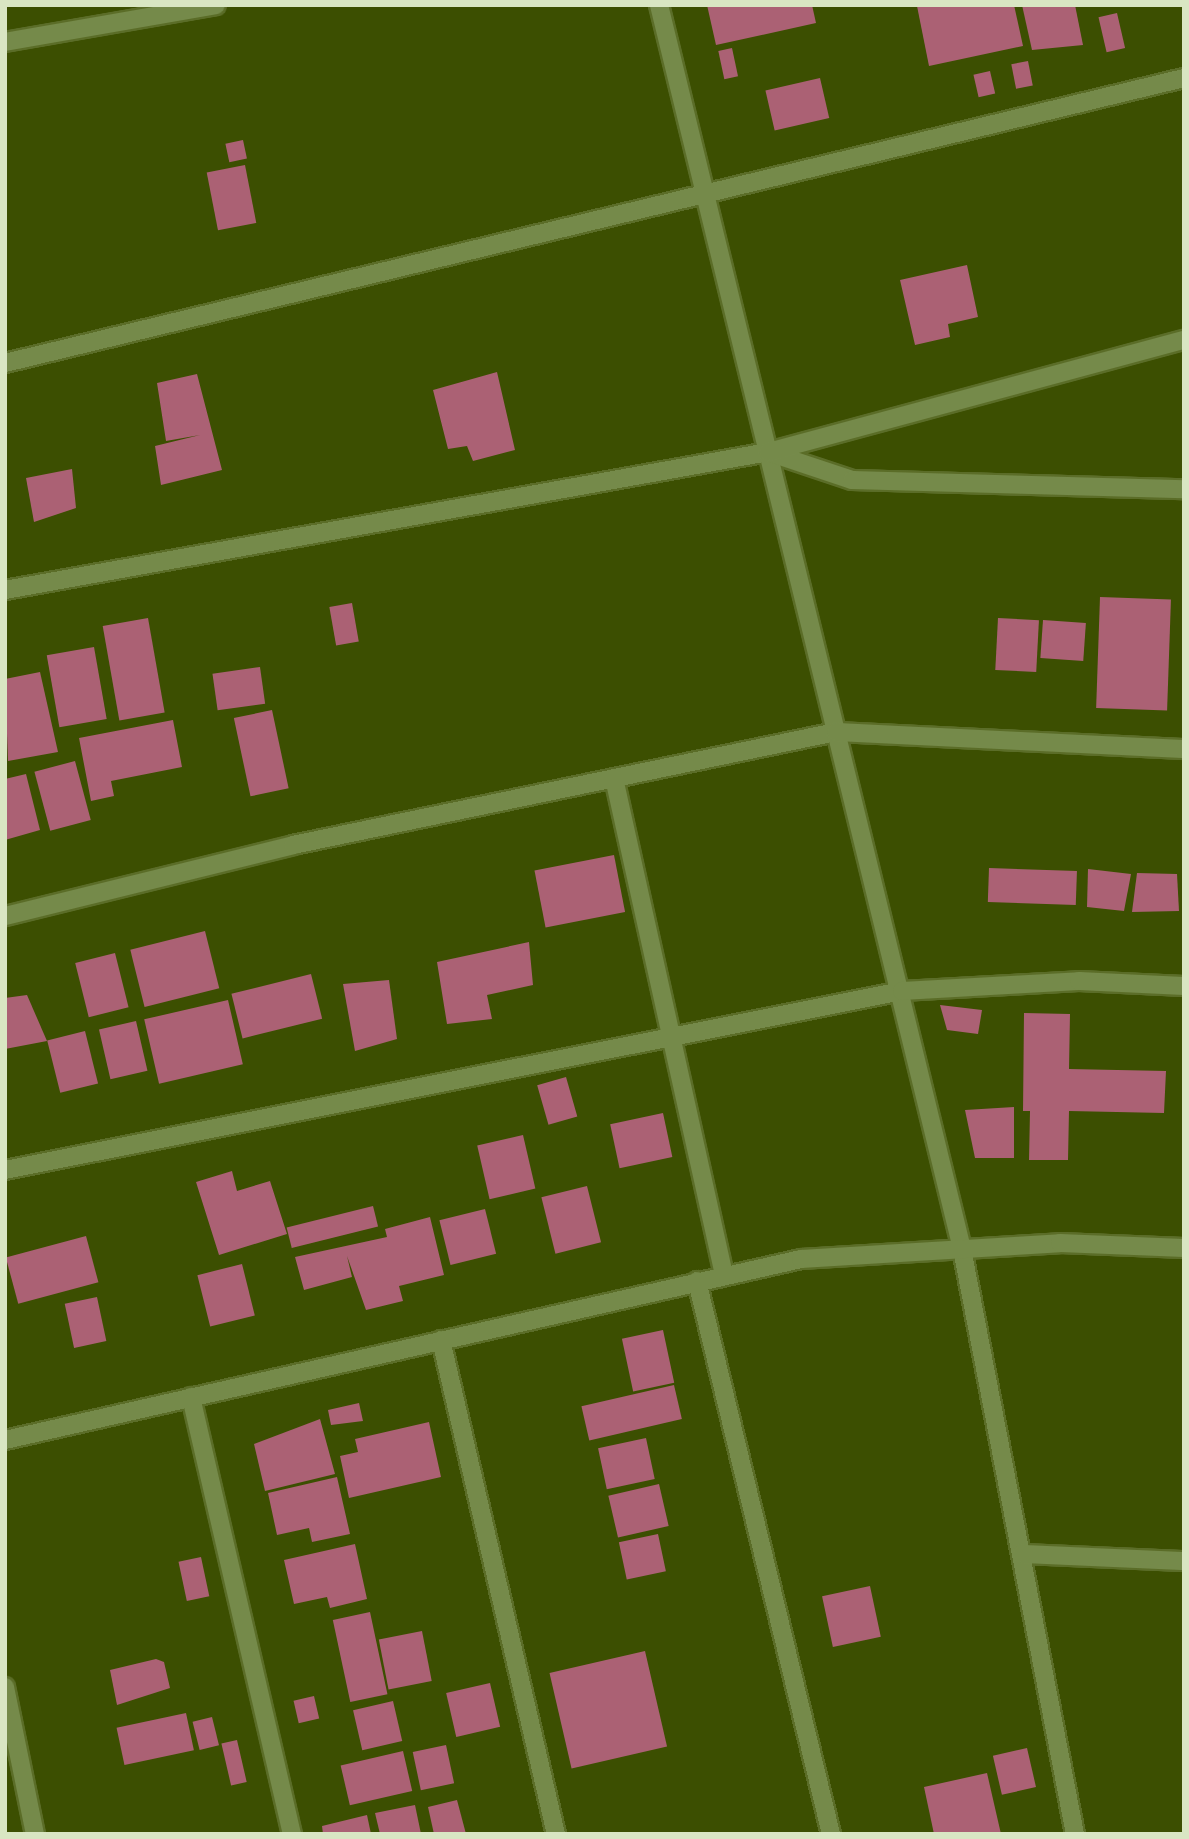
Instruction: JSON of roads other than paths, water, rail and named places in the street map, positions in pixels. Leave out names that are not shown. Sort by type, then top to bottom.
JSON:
[{"type":"street","points":[[5,42],[216,5]]},
{"type":"street","points":[[659,5],[836,732],[902,991],[962,1249],[1075,1834]]},
{"type":"street","points":[[5,363],[1184,78]]},
{"type":"street","points":[[5,590],[768,452],[1184,340]]},
{"type":"street","points":[[768,452],[852,480],[1184,489]]},
{"type":"street","points":[[5,916],[293,845],[836,732],[1184,749]]},
{"type":"street","points":[[614,778],[667,1037],[724,1275]]},
{"type":"street","points":[[5,1170],[902,991],[1079,981],[1184,986]]},
{"type":"street","points":[[5,1440],[801,1259],[1060,1243],[1184,1248]]},
{"type":"street","points":[[697,1281],[831,1834]]},
{"type":"street","points":[[441,1340],[556,1834]]},
{"type":"street","points":[[191,1397],[292,1834]]},
{"type":"street","points":[[1022,1554],[1184,1561]]},
{"type":"street","points":[[5,1687],[35,1834]]}]
